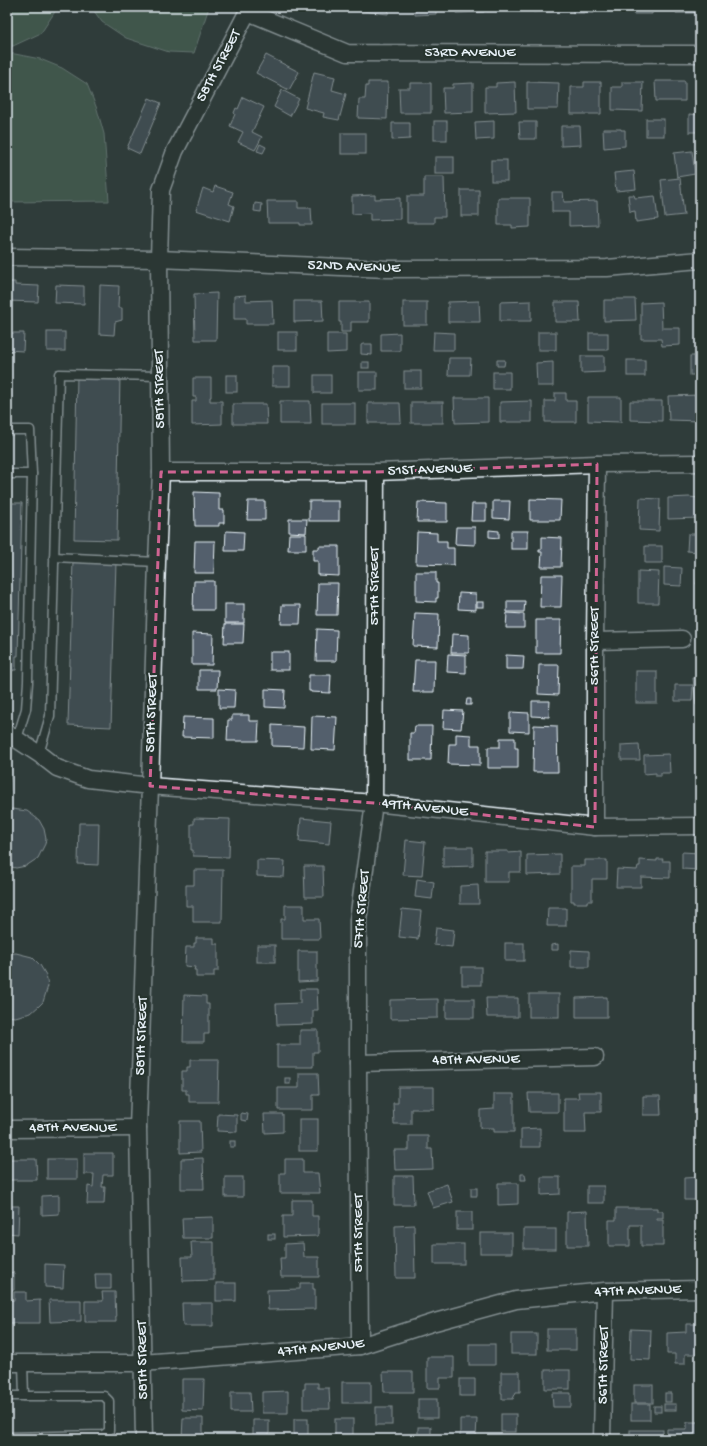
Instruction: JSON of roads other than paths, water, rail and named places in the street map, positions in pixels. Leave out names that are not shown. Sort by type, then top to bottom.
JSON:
[{"type":"street","name":"53RD AVENUE","points":[[249,10],[347,53],[700,54]]},
{"type":"street","name":"58TH STREET","points":[[144,1439],[138,1128],[161,472],[159,258],[161,190],[175,151],[249,10]]},
{"type":"street","name":"52ND AVENUE","points":[[7,257],[159,258],[387,269],[607,268],[700,260]]},
{"type":"street","name":"51ST AVENUE","points":[[161,472],[376,472],[597,464],[700,463]]},
{"type":"street","name":"56TH STREET","points":[[596,827],[595,642],[597,464]]},
{"type":"street","name":"57TH STREET","points":[[360,1346],[358,920],[374,802],[376,472]]},
{"type":"street","points":[[595,642],[682,639]]},
{"type":"street","name":"49TH AVENUE","points":[[12,736],[57,768],[88,779],[150,786],[374,802],[596,827],[700,826]]},
{"type":"street","name":"48TH AVENUE","points":[[358,1063],[595,1057]]},
{"type":"street","name":"48TH AVENUE","points":[[7,1129],[138,1128]]},
{"type":"street","name":"47TH AVENUE","points":[[7,1363],[142,1363],[360,1346],[435,1322],[516,1300],[605,1292],[700,1289]]},
{"type":"street","name":"56TH STREET","points":[[602,1439],[605,1292]]},
{"type":"lane","points":[[39,754],[50,716],[59,374],[160,376]]},
{"type":"lane","points":[[7,430],[30,430],[32,474],[28,682],[26,709],[12,736]]},
{"type":"lane","points":[[7,474],[32,474]]},
{"type":"lane","points":[[54,557],[157,562]]},
{"type":"lane","points":[[23,1363],[24,1396]]},
{"type":"lane","points":[[7,1396],[104,1396],[109,1401],[109,1431],[103,1435],[7,1437]]}]
